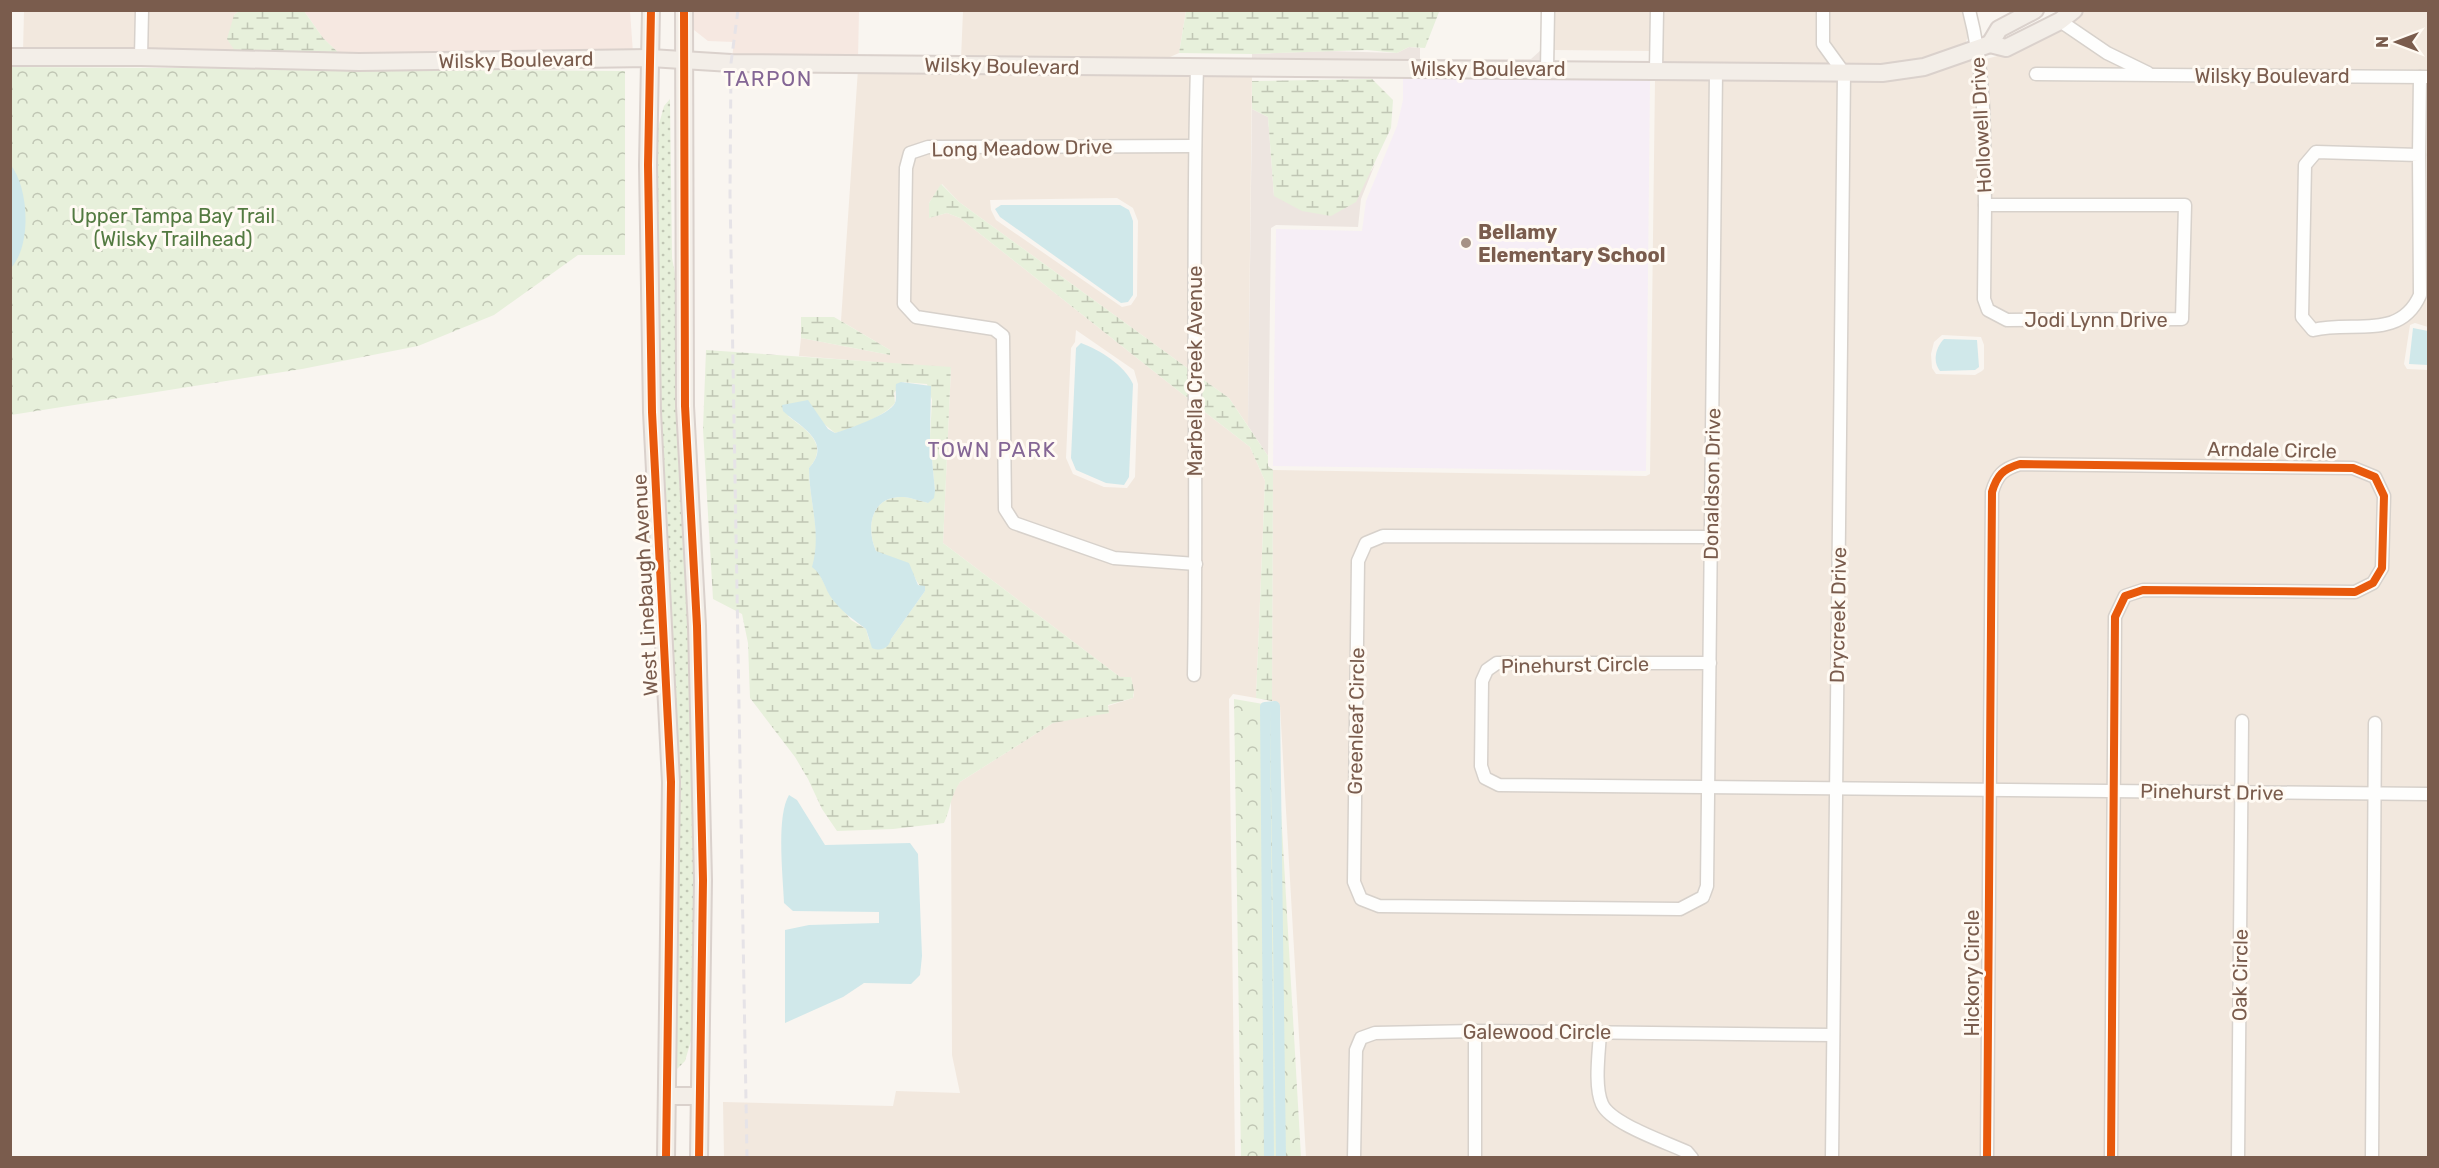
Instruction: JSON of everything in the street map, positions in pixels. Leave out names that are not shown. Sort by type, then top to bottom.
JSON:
[{"type":"main road","name":"West Linebaugh Avenue","points":[[651,10],[648,165],[652,412],[671,782],[666,1158]]},
{"type":"main road","points":[[684,10],[685,406],[697,626],[703,880],[699,1158]]},
{"type":"main road","points":[[1984,46],[1999,29],[2035,10]]},
{"type":"main road","name":"Wilsky Boulevard","points":[[10,57],[141,57],[359,62],[650,58],[740,63],[1844,73],[1913,69],[1984,46],[2006,48],[2060,21],[2074,10]]},
{"type":"main road","points":[[668,1096],[700,1096]]},
{"type":"street","points":[[141,57],[142,10]]},
{"type":"street","points":[[1547,70],[1548,10]]},
{"type":"street","points":[[1656,70],[1657,10]]},
{"type":"street","points":[[1823,10],[1823,44],[1844,73]]},
{"type":"street","name":"Hollowell Drive","points":[[1969,10],[1984,46],[1985,205]]},
{"type":"street","name":"Wilsky Boulevard","points":[[2060,21],[2107,53],[2152,75]]},
{"type":"street","name":"Marbella Creek Avenue","points":[[1194,675],[1197,67]]},
{"type":"street","name":"Donaldson Drive","points":[[1703,897],[1707,886],[1716,71]]},
{"type":"street","name":"Drycreek Drive","points":[[1832,1158],[1844,73]]},
{"type":"street","name":"Wilsky Boulevard","points":[[2036,74],[2424,77]]},
{"type":"street","points":[[2419,155],[2316,152],[2305,165],[2302,317],[2313,330],[2328,326],[2390,325],[2413,310],[2420,295],[2419,155],[2424,77]]},
{"type":"street","name":"Long Meadow Drive","points":[[1195,146],[928,147],[910,153],[906,168],[904,304],[916,316],[994,329],[1003,336],[1005,509],[1014,523],[1114,558],[1196,564]]},
{"type":"street","name":"Jodi Lynn Drive","points":[[1985,205],[2185,205],[2182,319],[2007,320],[1988,310],[1984,299],[1985,205]]},
{"type":"street","name":"Arndale Circle","points":[[1989,789],[1992,492],[1996,478],[2006,469],[2020,464],[2353,468],[2375,477],[2384,496],[2382,568],[2373,583],[2355,592],[2143,590],[2126,596],[2115,617],[2114,790]]},
{"type":"street","name":"Greenleaf Circle","points":[[1703,897],[1680,909],[1379,906],[1361,899],[1354,882],[1358,561],[1366,543],[1383,536],[1711,537]]},
{"type":"street","name":"Pinehurst Circle","points":[[1708,786],[1499,785],[1485,778],[1481,766],[1482,681],[1487,670],[1497,663],[1710,663]]},
{"type":"street","name":"Oak Circle","points":[[2238,1158],[2242,721]]},
{"type":"street","points":[[2372,1158],[2375,723]]},
{"type":"street","name":"Pinehurst Drive","points":[[1708,786],[2428,794]]},
{"type":"street","name":"Hickory Circle","points":[[1987,1158],[1989,789]]},
{"type":"street","points":[[2111,1158],[2114,790]]},
{"type":"street","points":[[1475,1031],[1475,1158]]},
{"type":"street","name":"Galewood Circle","points":[[1354,1158],[1356,1050],[1361,1038],[1376,1034],[1475,1031],[1833,1035]]},
{"type":"street","points":[[1600,1033],[1598,1090],[1602,1104],[1612,1117],[1687,1152],[1692,1158]]},
{"type":"shaded area","points":[[1817,10],[1817,44],[1833,68],[1662,65],[1663,11]]},
{"type":"shaded area","points":[[2083,10],[2428,11],[2428,72],[2153,69],[2111,48],[2070,21]]},
{"type":"shaded area","points":[[24,11],[136,11],[135,52],[23,52]]},
{"type":"shaded area","points":[[148,11],[239,11],[234,15],[237,54],[147,52]]},
{"type":"shaded area","points":[[304,11],[630,11],[633,53],[342,56],[323,38]]},
{"type":"shaded area","points":[[693,11],[859,11],[858,59],[732,58],[734,42],[708,41],[694,30]]},
{"type":"shaded area","points":[[963,11],[1186,11],[1179,53],[1161,61],[961,59]]},
{"type":"shaded area","points":[[1554,11],[1651,11],[1650,51],[1553,50]]},
{"type":"shaded area","points":[[1829,11],[1965,11],[1971,28],[1964,47],[1928,62],[1847,69],[1829,43]]},
{"type":"shaded area","points":[[2060,27],[2129,69],[2031,68],[2031,79],[2154,82],[2155,80],[2414,82],[2413,150],[2316,147],[2299,164],[2296,317],[2329,331],[2390,330],[2419,311],[2425,295],[2426,82],[2428,82],[2428,327],[2415,323],[2410,325],[2404,364],[2407,369],[2428,370],[2428,788],[2381,788],[2381,718],[2370,718],[2369,788],[2248,787],[2247,715],[2236,716],[2236,787],[2120,785],[2121,618],[2130,600],[2144,595],[2376,588],[2388,568],[2390,496],[2378,473],[2020,459],[2002,465],[1991,476],[1986,492],[1984,783],[1842,782],[1850,79],[1893,80],[1912,77],[1968,56],[1975,62],[1979,205],[1978,299],[1985,314],[2183,325],[2188,319],[2191,205],[2185,200],[1990,200],[1986,59],[2005,54]],"holes":[[[1942,335],[1981,337],[1984,345],[1984,369],[1982,371],[1975,375],[1936,374],[1932,368],[1931,354],[1934,342]]]},
{"type":"shaded area","points":[[1409,47],[1420,48],[1420,60],[1531,59],[1541,50],[1541,64],[1252,62],[1252,54],[1328,51],[1397,53]]},
{"type":"shaded area","points":[[858,69],[1191,73],[1189,141],[905,152],[900,168],[898,304],[900,308],[992,334],[997,339],[999,509],[1009,526],[1112,563],[1190,568],[1188,680],[1200,680],[1201,409],[1250,447],[1265,481],[1256,698],[1233,694],[1229,699],[1235,1157],[724,1157],[723,1102],[893,1106],[896,1091],[960,1093],[952,1055],[951,795],[960,782],[1053,723],[1109,710],[1108,706],[1133,698],[1134,695],[1131,677],[1120,677],[943,543],[951,368],[799,356],[801,338],[890,355],[890,350],[841,321]]},
{"type":"shaded area","points":[[1202,73],[1252,73],[1248,426],[1229,398],[1201,378]]},
{"type":"shaded area","points":[[1403,76],[1650,79],[1646,471],[1273,466],[1276,229],[1362,231],[1366,201],[1397,126],[1403,100]]},
{"type":"shaded area","points":[[1710,76],[1705,532],[1363,539],[1348,882],[1376,911],[1706,904],[1711,899],[1714,791],[1830,792],[1828,1030],[1356,1036],[1350,1050],[1349,1157],[1306,1157],[1280,706],[1278,702],[1272,701],[1273,470],[1646,476],[1650,474],[1655,79]]},
{"type":"shaded area","points":[[1722,76],[1838,79],[1830,782],[1714,781]]},
{"type":"shaded area","points":[[1252,109],[1268,117],[1274,196],[1371,171],[1375,164],[1361,199],[1358,227],[1276,225],[1271,228],[1268,456],[1248,426]]},
{"type":"shaded area","points":[[1189,151],[1190,370],[959,202],[942,184],[929,203],[929,218],[947,213],[960,218],[1190,400],[1190,558],[1115,553],[1018,519],[1010,507],[1009,337],[919,312],[910,302],[912,169],[915,157],[930,152]],"holes":[[[1117,198],[1133,208],[1138,221],[1137,296],[1131,305],[1122,307],[996,220],[991,210],[990,200]],[[1076,330],[1134,370],[1138,384],[1135,477],[1127,488],[1104,487],[1073,474],[1066,458],[1071,348],[1075,342]]]},
{"type":"shaded area","points":[[2319,157],[2413,160],[2414,294],[2409,306],[2388,320],[2328,321],[2315,324],[2308,316],[2311,166]]},
{"type":"shaded area","points":[[1990,210],[2179,210],[2177,314],[2009,315],[1993,306],[1990,298]]},
{"type":"shaded area","points":[[2021,469],[2351,473],[2371,481],[2378,497],[2377,566],[2369,579],[2353,587],[2120,594],[2108,785],[1995,784],[1998,492],[2002,481],[2009,473]]},
{"type":"shaded area","points":[[1384,541],[1705,542],[1704,657],[1497,657],[1476,681],[1475,766],[1480,780],[1702,791],[1701,885],[1698,894],[1679,903],[1380,901],[1366,895],[1360,881],[1364,562],[1371,547]]},
{"type":"shaded area","points":[[1499,668],[1704,668],[1702,781],[1500,780],[1490,775],[1487,765],[1488,682],[1492,673]]},
{"type":"shaded area","points":[[1842,792],[1984,794],[1981,1157],[1838,1158]]},
{"type":"shaded area","points":[[1995,794],[2108,795],[2105,1157],[1993,1158]]},
{"type":"shaded area","points":[[2120,795],[2236,797],[2232,1157],[2116,1158]]},
{"type":"shaded area","points":[[2248,797],[2369,799],[2366,1157],[2244,1158]]},
{"type":"shaded area","points":[[2381,799],[2428,799],[2428,1157],[2378,1158]]},
{"type":"shaded area","points":[[1469,1037],[1469,1157],[1360,1158],[1361,1051],[1366,1042],[1377,1039]]},
{"type":"shaded area","points":[[1481,1037],[1594,1038],[1597,1107],[1610,1121],[1684,1158],[1481,1158]]},
{"type":"shaded area","points":[[1606,1038],[1828,1040],[1827,1157],[1699,1157],[1690,1148],[1616,1113],[1608,1102],[1604,1089]]},
{"type":"green space","points":[[1439,10],[1439,12],[1425,48],[1409,47],[1397,53],[1367,50],[1252,54],[1179,53],[1186,11]]},
{"type":"green space","points":[[239,11],[304,11],[323,38],[342,56],[237,54],[227,39],[234,15]]},
{"type":"green space","name":"Upper Tampa Bay Trail (Wilsky Trailhead)","points":[[11,67],[625,71],[625,255],[578,255],[494,315],[418,346],[302,369],[11,415]]},
{"type":"green space","points":[[1372,79],[1393,100],[1391,128],[1356,202],[1331,216],[1302,211],[1274,196],[1268,117],[1252,109],[1252,81]]},
{"type":"green space","points":[[670,99],[672,258],[677,284],[697,833],[693,1034],[685,1061],[677,1069],[677,879],[656,318],[656,135],[664,106]]},
{"type":"green space","points":[[941,184],[959,202],[1190,370],[1190,400],[960,218],[947,213],[929,218],[929,203]]},
{"type":"green space","points":[[801,317],[834,317],[890,350],[890,355],[801,338]]},
{"type":"green space","points":[[706,350],[951,367],[943,543],[1120,677],[1131,677],[1133,698],[1108,705],[1109,713],[1053,723],[960,782],[944,823],[893,829],[837,831],[822,809],[795,757],[750,698],[748,643],[742,614],[713,599],[703,429]],"holes":[[[902,382],[927,384],[932,400],[930,438],[935,491],[928,503],[904,497],[885,501],[874,514],[871,532],[876,551],[907,566],[925,591],[891,639],[869,640],[866,629],[851,620],[829,593],[819,573],[813,567],[816,530],[809,468],[815,459],[816,445],[808,432],[788,416],[824,424],[835,433],[867,422],[883,413],[895,403],[894,393]]]},
{"type":"green space","points":[[1201,378],[1229,398],[1268,456],[1268,466],[1273,470],[1272,701],[1256,698],[1265,481],[1250,447],[1201,409]]},
{"type":"green space","points":[[1234,699],[1275,706],[1301,1157],[1241,1157]]},
{"type":"water","points":[[10,164],[21,187],[26,216],[22,245],[18,258],[11,268]]},
{"type":"water","points":[[1001,205],[1120,205],[1129,210],[1133,221],[1133,295],[1128,302],[1121,303],[1000,217],[995,209]]},
{"type":"water","points":[[2413,328],[2428,331],[2428,365],[2409,364]]},
{"type":"water","points":[[1944,339],[1977,340],[1979,367],[1975,370],[1940,371],[1936,363],[1936,354]]},
{"type":"water","points":[[1081,343],[1111,359],[1124,371],[1133,384],[1129,477],[1124,485],[1106,483],[1076,470],[1071,458],[1076,348]]},
{"type":"water","points":[[901,382],[931,386],[930,438],[935,491],[934,498],[928,503],[904,497],[893,498],[885,501],[874,514],[871,532],[876,551],[909,563],[918,585],[925,586],[925,591],[888,645],[878,650],[872,648],[866,629],[833,600],[819,574],[812,567],[816,542],[809,468],[815,458],[816,442],[805,429],[783,411],[782,405],[808,400],[828,429],[835,433],[868,421],[892,407],[896,401],[896,384]]},
{"type":"water","points":[[789,795],[797,800],[825,845],[910,843],[918,854],[922,956],[920,975],[911,984],[864,983],[843,997],[785,1023],[785,930],[809,925],[879,923],[879,912],[793,911],[784,903],[781,832]]},
{"type":"waterway","points":[[1269,1158],[1265,707],[1275,706],[1281,1158]]},
{"type":"railway","points":[[738,10],[731,63],[730,194],[747,1158]]},
{"type":"cycle path","points":[[651,10],[648,165],[652,412],[671,782],[666,1158]]},
{"type":"cycle path","points":[[684,10],[685,406],[697,626],[703,880],[699,1158]]},
{"type":"cycle path","points":[[1987,1158],[1992,492],[1996,481],[2009,468],[2020,464],[2353,468],[2375,477],[2384,496],[2382,568],[2373,583],[2355,592],[2143,590],[2125,596],[2115,617],[2111,1158]]},
{"type":"place","name":"Bellamy Elementary School","points":[[1466,243]]},
{"type":"district","name":"TARPON","points":[[768,79]]},
{"type":"district","name":"TOWN PARK","points":[[992,450]]}]
